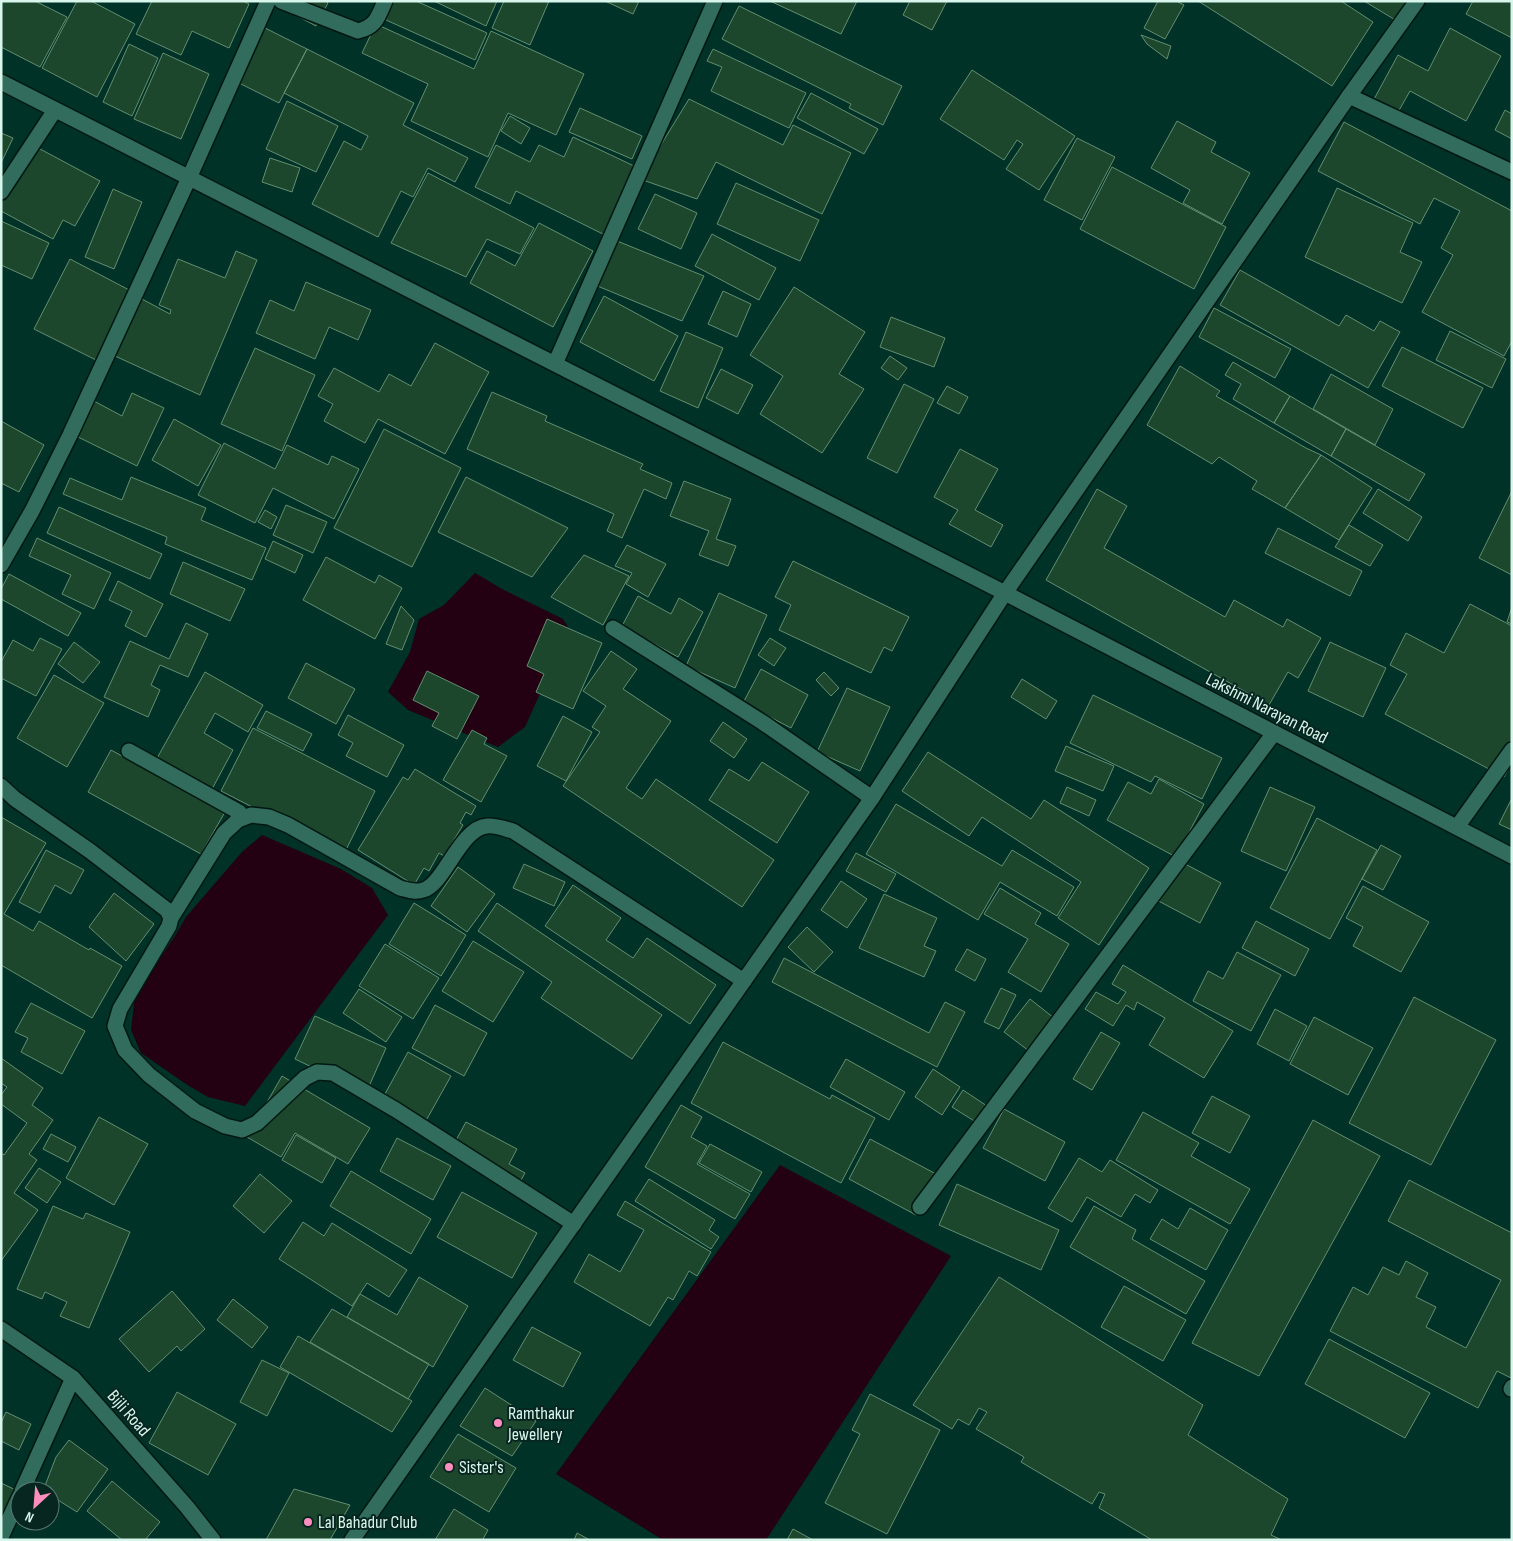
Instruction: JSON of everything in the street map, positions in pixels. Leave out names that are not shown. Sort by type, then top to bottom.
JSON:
[{"type":"street","points":[[1,566],[32,511],[70,435],[189,178],[268,1]]},
{"type":"street","points":[[281,1],[358,31],[367,29],[376,22],[385,1]]},
{"type":"street","points":[[555,364],[716,1]]},
{"type":"street","points":[[352,1540],[872,798],[1005,593],[1349,96],[1417,1]]},
{"type":"street","name":"Lakshmi Narayan Road","points":[[1,82],[1005,593],[1512,856]]},
{"type":"street","points":[[1349,96],[1512,172]]},
{"type":"street","points":[[1,192],[55,110]]},
{"type":"street","points":[[613,628],[762,722],[872,798]]},
{"type":"street","points":[[920,1208],[1274,733]]},
{"type":"street","points":[[1457,827],[1512,750]]},
{"type":"street","points":[[129,751],[239,812],[238,820]]},
{"type":"street","points":[[1,786],[15,799],[90,851],[167,910],[171,918]]},
{"type":"street","points":[[574,1224],[396,1110],[333,1073],[317,1072],[305,1078],[257,1123],[242,1130],[224,1126],[195,1111],[149,1075],[125,1050],[115,1026],[120,1009],[169,926],[171,918],[224,833],[238,820],[251,816],[270,817],[288,825],[400,888],[413,892],[424,890],[432,884],[466,838],[476,830],[485,826],[498,826],[513,831],[744,981]]},
{"type":"street","name":"Bijli Road","points":[[1,1329],[73,1378],[214,1540]]},
{"type":"street","points":[[27,1481],[73,1378]]},
{"type":"street","points":[[1,1537],[10,1518]]},
{"type":"shaded area","points":[[475,573],[502,589],[563,619],[573,635],[542,689],[525,727],[498,747],[408,710],[388,692],[410,652],[419,619],[444,605]]},
{"type":"shaded area","points":[[262,835],[341,869],[372,888],[388,915],[245,1106],[208,1097],[189,1086],[141,1053],[131,1030],[135,996],[186,917],[242,852]]},
{"type":"shaded area","points":[[780,1165],[951,1256],[766,1540],[663,1540],[556,1474]]},
{"type":"building","points":[[1,1],[35,1],[67,17],[40,67],[1,47]]},
{"type":"building","points":[[77,1],[91,1],[135,24],[97,97],[42,68]]},
{"type":"building","points":[[152,1],[243,1],[249,4],[229,48],[192,31],[181,55],[136,34]]},
{"type":"building","points":[[269,1],[326,1],[328,3],[316,26]]},
{"type":"building","points":[[394,1],[416,1],[487,33],[475,60],[386,20]]},
{"type":"building","points":[[434,1],[497,1],[486,26]]},
{"type":"building","points":[[504,1],[549,1],[530,45],[492,28]]},
{"type":"building","points":[[605,1],[639,1],[633,14]]},
{"type":"building","points":[[770,1],[857,1],[841,34]]},
{"type":"building","points":[[910,1],[947,1],[932,30],[903,15]]},
{"type":"building","points":[[1158,1],[1176,1],[1184,5],[1165,39],[1144,28]]},
{"type":"building","points":[[1198,1],[1341,1],[1373,22],[1332,86]]},
{"type":"building","points":[[1364,1],[1409,1],[1397,21]]},
{"type":"building","points":[[1473,1],[1512,1],[1512,38],[1466,14]]},
{"type":"building","points":[[739,6],[902,86],[883,125],[849,108],[851,104],[722,39]]},
{"type":"building","points":[[376,24],[474,69],[491,31],[584,74],[556,135],[508,113],[488,157],[411,121],[428,84],[362,53]]},
{"type":"building","points":[[265,28],[307,49],[279,103],[237,82]]},
{"type":"building","points":[[1450,28],[1501,56],[1466,121],[1410,91],[1397,114],[1373,101],[1398,55],[1428,71]]},
{"type":"building","points":[[1141,35],[1171,46],[1167,59],[1147,44]]},
{"type":"building","points":[[129,44],[158,58],[132,116],[103,102]]},
{"type":"building","points":[[307,49],[414,103],[403,125],[468,158],[455,182],[428,168],[413,197],[401,191],[378,237],[312,204],[344,141],[361,150],[368,136],[284,93]]},
{"type":"building","points":[[713,49],[806,93],[789,128],[711,91],[722,67],[707,61]]},
{"type":"building","points":[[163,53],[209,74],[181,139],[134,119]]},
{"type":"building","points":[[972,70],[1075,136],[1039,190],[1006,169],[1023,144],[1017,140],[1004,160],[940,119]]},
{"type":"building","points":[[811,93],[878,129],[864,154],[797,118]]},
{"type":"building","points":[[689,99],[783,145],[793,125],[851,153],[822,214],[716,162],[697,199],[640,179]]},
{"type":"building","points":[[287,101],[338,126],[316,172],[266,149]]},
{"type":"building","points":[[580,108],[642,136],[632,159],[569,132]]},
{"type":"building","points":[[1505,110],[1512,114],[1512,139],[1495,130]]},
{"type":"building","points":[[510,116],[530,128],[521,144],[501,131]]},
{"type":"building","points":[[1177,121],[1216,142],[1211,152],[1250,173],[1222,224],[1183,203],[1190,190],[1151,168]]},
{"type":"building","points":[[1344,122],[1512,211],[1512,341],[1504,356],[1422,312],[1453,255],[1441,248],[1460,211],[1434,198],[1420,224],[1318,171]]},
{"type":"building","points":[[1,133],[13,138],[1,163]]},
{"type":"building","points":[[573,137],[634,166],[623,189],[631,193],[609,237],[516,191],[510,204],[475,187],[496,145],[530,162],[539,145],[564,157]]},
{"type":"building","points":[[1077,138],[1115,157],[1082,220],[1044,200]]},
{"type":"building","points":[[27,142],[100,181],[75,226],[63,220],[53,239],[1,211],[1,191]]},
{"type":"building","points":[[270,158],[300,168],[292,192],[262,182]]},
{"type":"building","points":[[1112,167],[1226,227],[1194,289],[1080,229]]},
{"type":"building","points":[[428,173],[534,228],[520,254],[487,239],[466,277],[391,243]]},
{"type":"building","points":[[736,183],[819,220],[800,261],[717,224]]},
{"type":"building","points":[[1337,188],[1413,223],[1400,252],[1422,262],[1402,303],[1305,257]]},
{"type":"building","points":[[113,189],[142,202],[114,269],[85,257]]},
{"type":"building","points":[[655,194],[697,213],[681,249],[638,229]]},
{"type":"building","points":[[1,221],[49,243],[32,279],[1,265]]},
{"type":"building","points":[[539,223],[593,251],[553,327],[470,283],[487,251],[515,266]]},
{"type":"building","points":[[712,234],[776,268],[759,300],[695,266]]},
{"type":"building","points":[[617,241],[704,276],[682,321],[595,285]]},
{"type":"building","points":[[236,251],[257,260],[200,395],[115,356],[140,298],[170,314],[171,310],[159,305],[178,259],[225,278]]},
{"type":"building","points":[[70,259],[133,292],[98,361],[34,329]]},
{"type":"building","points":[[1240,270],[1339,326],[1346,315],[1374,331],[1380,321],[1400,332],[1368,388],[1220,305]]},
{"type":"building","points":[[306,282],[371,310],[358,340],[329,327],[315,359],[256,333],[270,300],[294,311]]},
{"type":"building","points":[[794,287],[865,332],[839,374],[864,389],[822,453],[760,414],[783,376],[750,355]]},
{"type":"building","points":[[723,291],[751,304],[737,337],[708,324]]},
{"type":"building","points":[[604,296],[678,336],[654,381],[580,342]]},
{"type":"building","points":[[1214,308],[1291,349],[1275,378],[1199,337]]},
{"type":"building","points":[[891,317],[945,338],[934,367],[880,347]]},
{"type":"building","points":[[1450,331],[1506,359],[1492,388],[1436,360]]},
{"type":"building","points":[[686,332],[723,348],[698,408],[660,391]]},
{"type":"building","points":[[435,343],[489,372],[445,454],[378,419],[365,443],[324,421],[333,404],[318,396],[334,368],[379,392],[389,374],[411,386]]},
{"type":"building","points":[[1402,347],[1483,388],[1463,428],[1382,386]]},
{"type":"building","points":[[255,348],[315,375],[282,451],[221,424]]},
{"type":"building","points":[[890,356],[907,368],[898,380],[881,368]]},
{"type":"building","points":[[1233,362],[1290,396],[1274,423],[1233,399],[1241,384],[1225,375]]},
{"type":"building","points":[[1180,366],[1220,391],[1216,396],[1321,455],[1285,508],[1252,489],[1257,481],[1219,457],[1212,464],[1147,425]]},
{"type":"building","points":[[721,369],[753,385],[738,414],[706,398]]},
{"type":"building","points":[[1331,374],[1393,409],[1375,445],[1313,409]]},
{"type":"building","points":[[904,384],[934,399],[897,473],[867,458]]},
{"type":"building","points":[[947,386],[968,397],[959,414],[937,403]]},
{"type":"building","points":[[492,392],[547,416],[545,421],[643,464],[640,469],[672,483],[666,499],[644,489],[622,538],[607,531],[614,514],[467,449]]},
{"type":"building","points":[[132,393],[164,408],[137,466],[76,436],[92,400],[122,416]]},
{"type":"building","points":[[1290,396],[1346,429],[1331,456],[1274,423]]},
{"type":"building","points":[[174,419],[221,445],[198,486],[152,460]]},
{"type":"building","points":[[1,421],[44,445],[19,492],[1,483]]},
{"type":"building","points":[[384,429],[461,468],[412,567],[334,528]]},
{"type":"building","points":[[1346,429],[1425,474],[1409,501],[1331,456]]},
{"type":"building","points":[[224,443],[275,469],[287,445],[328,465],[332,456],[359,469],[334,519],[273,488],[255,523],[198,495]]},
{"type":"building","points":[[960,449],[998,469],[975,510],[1003,525],[991,547],[949,524],[958,510],[934,497]]},
{"type":"building","points":[[1321,455],[1372,488],[1339,540],[1285,508]]},
{"type":"building","points":[[131,477],[206,508],[201,520],[266,548],[252,580],[165,544],[167,537],[63,494],[70,478],[122,500]]},
{"type":"building","points":[[466,477],[568,528],[532,577],[438,532]]},
{"type":"building","points":[[684,481],[731,499],[716,539],[736,546],[728,566],[699,555],[709,531],[670,516]]},
{"type":"building","points":[[1097,489],[1127,506],[1104,548],[1225,617],[1234,600],[1283,627],[1287,619],[1321,638],[1298,678],[1288,672],[1269,705],[1046,580]]},
{"type":"building","points":[[1378,489],[1422,517],[1408,541],[1363,513]]},
{"type":"building","points":[[1512,491],[1512,575],[1479,558]]},
{"type":"building","points":[[286,505],[327,522],[313,553],[273,535]]},
{"type":"building","points":[[59,507],[162,554],[150,579],[47,533]]},
{"type":"building","points":[[265,510],[277,517],[271,529],[258,522]]},
{"type":"building","points":[[1349,525],[1383,545],[1370,566],[1335,547]]},
{"type":"building","points":[[1278,528],[1362,571],[1350,596],[1265,553]]},
{"type":"building","points":[[37,538],[111,573],[94,609],[62,594],[71,575],[29,556]]},
{"type":"building","points":[[273,541],[303,555],[295,573],[265,559]]},
{"type":"building","points":[[627,545],[666,564],[648,597],[626,584],[632,573],[615,566]]},
{"type":"building","points":[[584,555],[629,576],[603,625],[551,597]]},
{"type":"building","points":[[326,557],[375,583],[379,575],[402,588],[375,639],[303,600]]},
{"type":"building","points":[[793,561],[909,617],[892,651],[884,647],[871,673],[779,630],[791,605],[775,597]]},
{"type":"building","points":[[183,562],[245,589],[230,621],[170,594]]},
{"type":"building","points":[[9,574],[81,613],[68,636],[1,599],[1,589]]},
{"type":"building","points":[[118,581],[163,604],[146,637],[125,626],[132,611],[109,600]]},
{"type":"building","points":[[719,593],[767,615],[735,688],[686,666]]},
{"type":"building","points":[[638,596],[671,614],[679,598],[703,612],[678,657],[622,626]]},
{"type":"building","points":[[1470,604],[1512,626],[1512,763],[1504,777],[1385,714],[1407,674],[1390,665],[1406,633],[1444,653]]},
{"type":"building","points":[[401,606],[414,620],[402,650],[386,644]]},
{"type":"building","points":[[1512,607],[1512,624],[1507,622]]},
{"type":"building","points":[[547,619],[602,643],[573,709],[536,692],[544,674],[527,666]]},
{"type":"building","points":[[186,623],[208,634],[188,677],[160,665],[151,685],[160,690],[148,717],[104,697],[130,641],[169,659]]},
{"type":"building","points":[[40,638],[62,649],[36,696],[1,678],[1,662],[13,640],[33,651]]},
{"type":"building","points":[[770,638],[786,648],[774,666],[758,655]]},
{"type":"building","points":[[74,642],[100,662],[83,683],[58,664]]},
{"type":"building","points":[[1330,642],[1386,668],[1363,717],[1308,691]]},
{"type":"building","points":[[611,651],[637,669],[623,689],[671,721],[626,788],[642,799],[656,779],[774,860],[742,907],[563,786],[600,732],[592,727],[606,706],[583,691]]},
{"type":"building","points":[[306,663],[355,689],[336,724],[288,698]]},
{"type":"building","points":[[761,669],[808,695],[791,728],[743,703]]},
{"type":"building","points":[[427,671],[479,696],[457,739],[432,726],[439,713],[413,700]]},
{"type":"building","points":[[205,672],[263,705],[248,732],[215,713],[204,733],[233,750],[211,791],[156,760]]},
{"type":"building","points":[[824,672],[839,688],[831,696],[816,680]]},
{"type":"building","points":[[54,675],[104,703],[67,767],[17,738]]},
{"type":"building","points":[[1022,679],[1057,701],[1046,719],[1011,697]]},
{"type":"building","points":[[847,688],[890,707],[860,771],[817,752]]},
{"type":"building","points":[[1093,695],[1222,758],[1202,799],[1155,776],[1151,782],[1070,743]]},
{"type":"building","points":[[266,711],[312,734],[303,751],[257,728]]},
{"type":"building","points":[[348,715],[404,745],[387,777],[346,756],[353,743],[338,735]]},
{"type":"building","points":[[563,716],[592,732],[566,781],[537,766]]},
{"type":"building","points":[[723,722],[747,739],[734,758],[710,741]]},
{"type":"building","points":[[253,728],[375,791],[344,854],[221,791]]},
{"type":"building","points":[[472,730],[487,738],[484,744],[507,756],[481,802],[443,780]]},
{"type":"building","points":[[1066,746],[1114,766],[1103,791],[1055,771]]},
{"type":"building","points":[[111,750],[225,812],[201,854],[88,792]]},
{"type":"building","points":[[928,752],[1031,819],[1044,800],[1149,868],[1099,945],[1058,918],[1081,882],[982,817],[969,836],[902,791]]},
{"type":"building","points":[[762,762],[809,792],[777,843],[709,800],[729,769],[749,781]]},
{"type":"building","points":[[415,769],[476,806],[471,815],[466,812],[460,823],[463,825],[444,856],[439,853],[429,871],[424,868],[414,885],[358,850],[403,777],[408,780]]},
{"type":"building","points":[[1159,779],[1204,804],[1176,857],[1107,820],[1128,782],[1151,794]]},
{"type":"building","points":[[1067,787],[1096,800],[1089,816],[1060,803]]},
{"type":"building","points":[[1270,787],[1315,807],[1286,871],[1241,851]]},
{"type":"building","points":[[1512,798],[1512,830],[1499,824]]},
{"type":"building","points":[[896,804],[1002,866],[1012,850],[1074,887],[1057,916],[1000,882],[978,920],[866,854]]},
{"type":"building","points":[[1,817],[46,843],[4,914],[33,931],[39,921],[89,950],[90,948],[122,966],[92,1018],[1,965]]},
{"type":"building","points":[[1317,818],[1377,850],[1330,939],[1270,908]]},
{"type":"building","points":[[1381,845],[1401,856],[1383,890],[1362,879]]},
{"type":"building","points":[[46,850],[84,870],[71,894],[55,885],[40,913],[19,902]]},
{"type":"building","points":[[856,853],[896,874],[886,892],[846,871]]},
{"type":"building","points":[[1172,857],[1221,883],[1200,923],[1151,897]]},
{"type":"building","points":[[524,864],[565,882],[554,906],[513,888]]},
{"type":"building","points":[[458,867],[495,894],[467,932],[431,906]]},
{"type":"building","points":[[841,881],[867,899],[847,928],[821,910]]},
{"type":"building","points":[[573,885],[621,918],[606,940],[633,958],[647,938],[716,985],[690,1024],[545,926]]},
{"type":"building","points":[[1363,886],[1429,922],[1401,972],[1353,946],[1363,927],[1346,918]]},
{"type":"building","points":[[1000,888],[1041,913],[1035,924],[1069,944],[1041,992],[1008,972],[1028,939],[984,914]]},
{"type":"building","points":[[114,893],[154,924],[126,961],[89,927]]},
{"type":"building","points":[[884,894],[937,918],[924,946],[936,951],[924,977],[859,948]]},
{"type":"building","points":[[414,903],[466,935],[441,976],[389,944]]},
{"type":"building","points":[[497,903],[662,1015],[632,1059],[541,998],[552,982],[478,931]]},
{"type":"building","points":[[1256,921],[1309,949],[1295,976],[1242,948]]},
{"type":"building","points":[[807,927],[833,952],[814,972],[788,947]]},
{"type":"building","points":[[473,941],[524,972],[493,1022],[442,991]]},
{"type":"building","points":[[385,944],[439,978],[413,1019],[359,986]]},
{"type":"building","points":[[967,949],[986,959],[975,981],[955,970]]},
{"type":"building","points":[[1237,952],[1281,975],[1251,1031],[1193,1001],[1208,971],[1223,979]]},
{"type":"building","points":[[784,958],[929,1033],[945,1002],[965,1012],[937,1067],[772,982]]},
{"type":"building","points":[[1123,965],[1233,1031],[1204,1078],[1149,1045],[1165,1018],[1137,1002],[1134,1010],[1126,1005],[1113,1026],[1085,1009],[1096,992],[1118,1004],[1126,992],[1112,984]]},
{"type":"building","points":[[1001,988],[1016,995],[999,1029],[984,1022]]},
{"type":"building","points":[[359,989],[402,1017],[386,1042],[343,1013]]},
{"type":"building","points":[[1414,997],[1496,1040],[1431,1165],[1349,1123]]},
{"type":"building","points":[[1030,999],[1054,1018],[1029,1051],[1004,1032]]},
{"type":"building","points":[[31,1003],[85,1031],[62,1074],[21,1052],[28,1038],[15,1032]]},
{"type":"building","points":[[435,1005],[487,1033],[464,1076],[412,1048]]},
{"type":"building","points":[[1275,1009],[1307,1026],[1289,1061],[1257,1044]]},
{"type":"building","points":[[315,1016],[386,1048],[366,1093],[295,1059]]},
{"type":"building","points":[[1314,1017],[1373,1048],[1348,1095],[1290,1064]]},
{"type":"building","points":[[1101,1032],[1120,1043],[1092,1090],[1073,1079]]},
{"type":"building","points":[[723,1042],[830,1099],[832,1095],[875,1118],[841,1183],[691,1103]]},
{"type":"building","points":[[408,1052],[451,1076],[423,1126],[380,1103]]},
{"type":"building","points":[[1,1058],[43,1088],[32,1105],[53,1120],[29,1154],[37,1160],[14,1193],[38,1210],[1,1261],[1,1153],[4,1155],[27,1123],[1,1104],[1,1095],[7,1087],[1,1083]]},
{"type":"building","points":[[846,1059],[905,1092],[889,1120],[830,1087]]},
{"type":"building","points":[[933,1069],[960,1087],[942,1115],[915,1097]]},
{"type":"building","points":[[282,1076],[370,1128],[348,1164],[295,1133],[281,1157],[247,1137]]},
{"type":"building","points":[[963,1090],[990,1108],[979,1124],[952,1107]]},
{"type":"building","points":[[1212,1096],[1250,1116],[1230,1153],[1192,1133]]},
{"type":"building","points":[[681,1105],[702,1117],[691,1137],[707,1146],[697,1164],[750,1194],[735,1219],[645,1167]]},
{"type":"building","points":[[1004,1109],[1065,1142],[1045,1181],[983,1148]]},
{"type":"building","points":[[1143,1112],[1199,1143],[1191,1156],[1250,1189],[1230,1224],[1116,1160]]},
{"type":"building","points":[[99,1117],[148,1144],[114,1205],[66,1178]]},
{"type":"building","points":[[1313,1120],[1380,1156],[1259,1376],[1192,1343]]},
{"type":"building","points":[[466,1122],[517,1149],[509,1164],[525,1173],[516,1189],[449,1153]]},
{"type":"building","points":[[51,1134],[76,1147],[68,1162],[43,1149]]},
{"type":"building","points":[[296,1135],[336,1158],[322,1183],[282,1160]]},
{"type":"building","points":[[397,1138],[451,1166],[433,1200],[380,1171]]},
{"type":"building","points":[[870,1139],[938,1175],[916,1215],[849,1179]]},
{"type":"building","points":[[710,1144],[762,1172],[751,1192],[699,1163]]},
{"type":"building","points":[[1079,1158],[1102,1172],[1110,1160],[1158,1190],[1150,1203],[1135,1194],[1121,1217],[1087,1197],[1072,1222],[1048,1208]]},
{"type":"building","points":[[39,1168],[61,1182],[47,1203],[25,1188]]},
{"type":"building","points":[[351,1171],[431,1219],[411,1254],[330,1206]]},
{"type":"building","points":[[260,1174],[292,1201],[264,1233],[233,1206]]},
{"type":"building","points":[[649,1179],[715,1220],[709,1230],[719,1237],[711,1249],[635,1201]]},
{"type":"building","points":[[1409,1180],[1512,1233],[1512,1376],[1511,1378],[1497,1371],[1478,1408],[1330,1331],[1353,1287],[1368,1295],[1383,1267],[1399,1275],[1406,1261],[1428,1273],[1416,1297],[1436,1307],[1426,1327],[1466,1348],[1501,1280],[1388,1221]]},
{"type":"building","points":[[957,1184],[1059,1230],[1041,1270],[939,1225]]},
{"type":"building","points":[[462,1192],[537,1233],[512,1278],[437,1237]]},
{"type":"building","points":[[625,1201],[711,1252],[697,1276],[689,1271],[673,1300],[668,1297],[650,1326],[574,1282],[589,1254],[620,1272],[644,1230],[617,1215]]},
{"type":"building","points":[[53,1206],[83,1219],[86,1213],[130,1232],[89,1328],[60,1316],[67,1302],[45,1292],[42,1299],[17,1289]]},
{"type":"building","points":[[1094,1206],[1136,1230],[1132,1239],[1205,1281],[1186,1314],[1070,1247]]},
{"type":"building","points":[[1190,1208],[1228,1230],[1206,1270],[1150,1239],[1162,1219],[1178,1229]]},
{"type":"building","points":[[303,1222],[324,1236],[332,1223],[407,1270],[389,1297],[367,1283],[352,1306],[279,1259]]},
{"type":"building","points":[[419,1277],[468,1306],[433,1367],[347,1317],[360,1294],[397,1315]]},
{"type":"building","points":[[999,1277],[1203,1405],[1188,1435],[1288,1499],[1271,1535],[1282,1540],[1152,1540],[1099,1508],[1105,1494],[1099,1492],[1092,1504],[1021,1462],[1024,1457],[976,1429],[987,1412],[979,1408],[969,1425],[958,1419],[952,1429],[913,1405]]},
{"type":"building","points":[[1124,1286],[1186,1320],[1163,1361],[1101,1327]]},
{"type":"building","points":[[172,1291],[205,1329],[181,1351],[177,1346],[149,1372],[119,1339]]},
{"type":"building","points":[[233,1299],[268,1327],[252,1348],[217,1320]]},
{"type":"building","points":[[332,1309],[429,1364],[408,1399],[310,1342]]},
{"type":"building","points":[[532,1327],[581,1353],[563,1387],[513,1360]]},
{"type":"building","points":[[298,1336],[412,1401],[392,1432],[280,1367]]},
{"type":"building","points":[[1329,1339],[1430,1393],[1405,1438],[1305,1384]]},
{"type":"building","points":[[262,1360],[289,1373],[267,1416],[240,1402]]},
{"type":"building","name":"Ramthakur Jewellery","points":[[485,1388],[536,1421],[512,1456],[460,1426]]},
{"type":"building","points":[[177,1392],[236,1424],[208,1475],[149,1443]]},
{"type":"building","points":[[870,1394],[940,1430],[887,1534],[825,1503],[860,1434],[852,1430]]},
{"type":"building","points":[[6,1412],[31,1424],[19,1450],[1,1441],[1,1423]]},
{"type":"building","points":[[458,1434],[516,1468],[489,1512],[430,1477]]},
{"type":"building","points":[[69,1440],[108,1469],[77,1512],[60,1501],[60,1481],[47,1481],[56,1457]]},
{"type":"building","points":[[112,1481],[160,1522],[145,1540],[122,1540],[87,1511]]},
{"type":"building","points":[[1,1483],[10,1487],[10,1507],[1,1521]]},
{"type":"building","name":"Lal Bahadur Club","points":[[294,1489],[350,1505],[330,1540],[266,1540]]},
{"type":"building","points":[[454,1509],[488,1530],[484,1540],[435,1540]]},
{"type":"building","points":[[793,1529],[813,1540],[787,1540]]},
{"type":"building","points":[[577,1533],[590,1540],[574,1540]]},
{"type":"place","name":"Ramthakur Jewellery","points":[[498,1423]]},
{"type":"place","name":"Sister's","points":[[449,1467]]},
{"type":"place","name":"Lal Bahadur Club","points":[[308,1522]]}]
